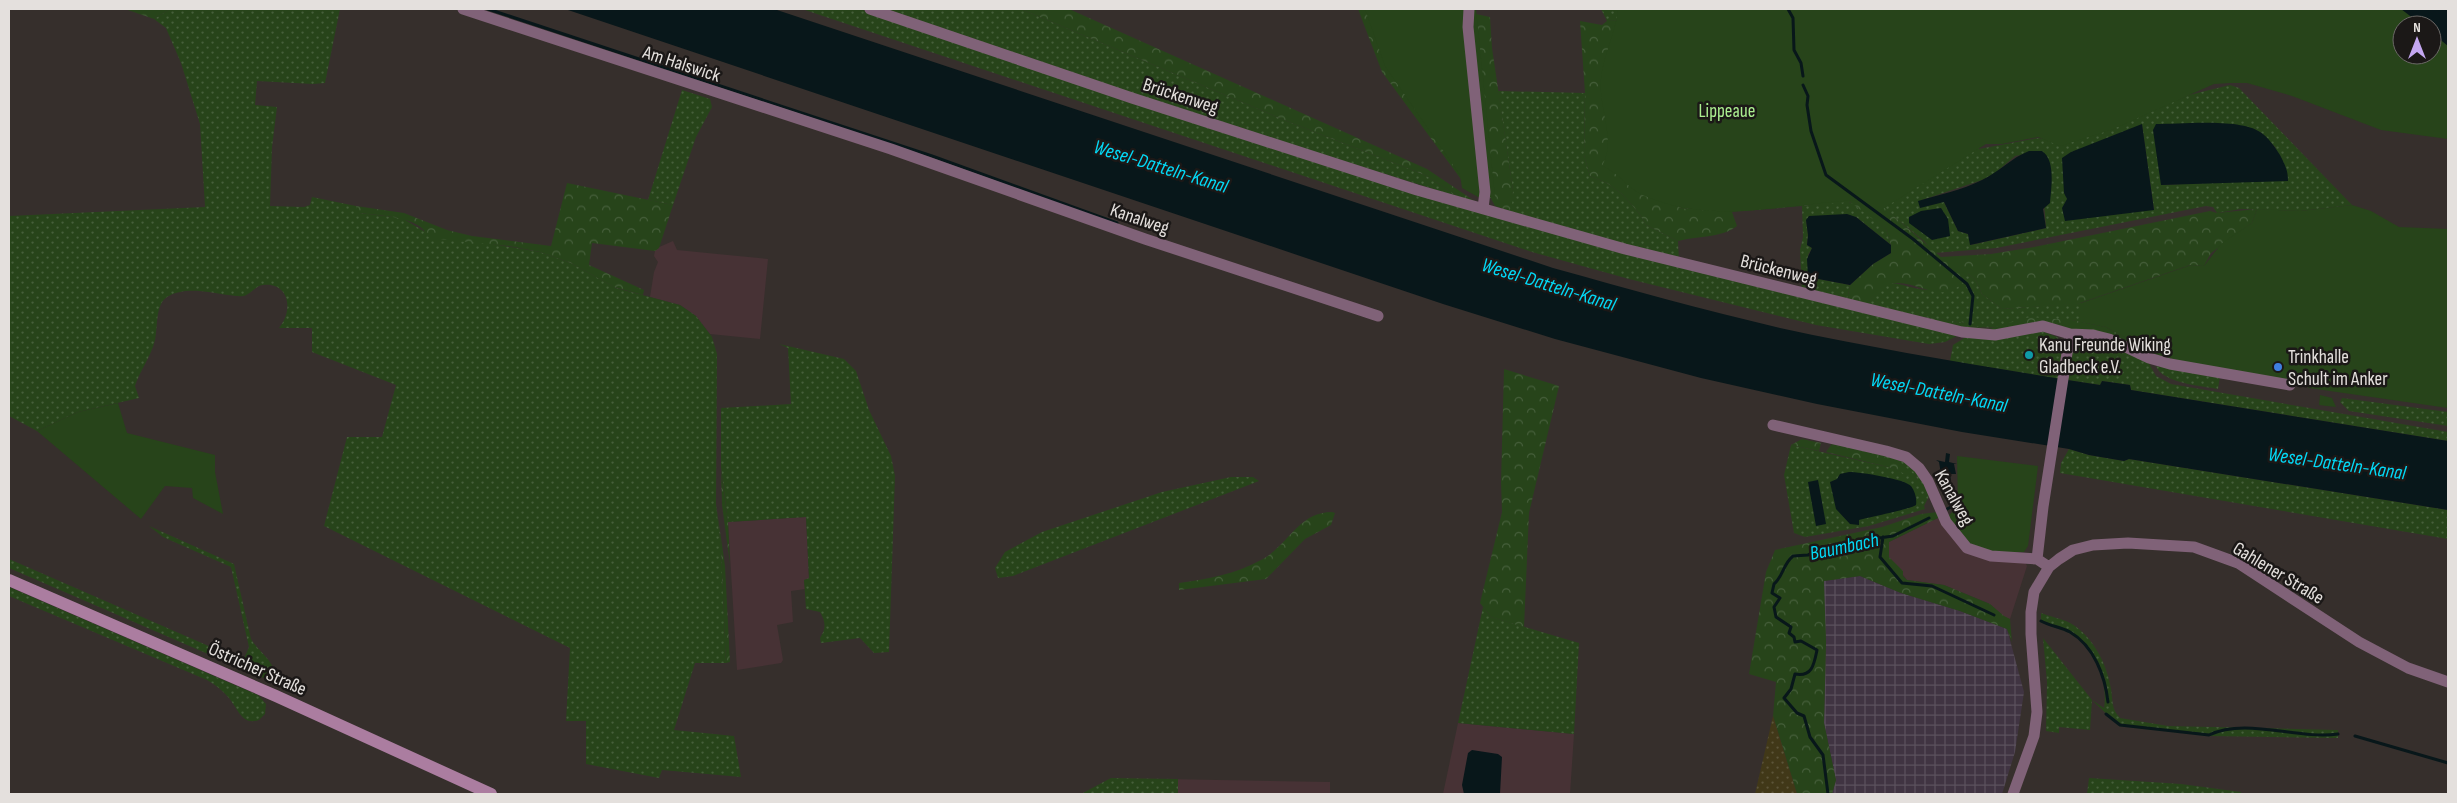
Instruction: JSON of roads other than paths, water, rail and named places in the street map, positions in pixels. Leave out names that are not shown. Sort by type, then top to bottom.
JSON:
[{"type":"main road","name":"Östricher Straße","points":[[9,580],[285,700],[491,794]]},
{"type":"street","name":"Am Halswick","points":[[463,9],[891,149]]},
{"type":"street","name":"Brückenweg","points":[[870,9],[1244,135],[1417,190],[1625,249],[1962,332],[1995,335],[2043,326],[2070,334],[2093,335],[2109,339],[2149,358],[2170,364],[2290,385]]},
{"type":"street","points":[[1469,9],[1468,27],[1485,192],[1483,208]]},
{"type":"street","name":"Kanalweg","points":[[891,149],[1145,239],[1378,316]]},
{"type":"street","points":[[2037,559],[2070,334]]},
{"type":"street","name":"Kanalweg","points":[[1773,425],[1886,450],[1906,457],[1919,468],[1928,481],[1946,522],[1967,548],[1991,556],[2037,559],[2049,567]]},
{"type":"street","name":"Gahlener Straße","points":[[2013,794],[2034,736],[2038,698],[2031,612],[2034,592],[2049,567],[2073,550],[2093,545],[2128,543],[2194,548],[2238,564],[2358,642],[2408,668],[2448,682]]},
{"type":"water","name":"Wesel-Datteln-Kanal","points":[[565,9],[774,9],[1553,268],[1695,307],[1780,328],[1900,352],[2100,385],[2102,381],[2130,385],[2131,390],[2448,441],[2448,510],[2129,459],[2124,461],[2089,455],[2069,449],[1962,432],[1817,404],[1701,378],[1555,339],[1443,304]]},
{"type":"water","points":[[2401,9],[2448,9],[2448,46],[2442,41],[2442,15],[2409,15]]},
{"type":"water","points":[[2225,123],[2251,128],[2269,139],[2276,149],[2286,168],[2288,181],[2161,185],[2153,130],[2156,124]]},
{"type":"water","points":[[2142,124],[2154,210],[2065,221],[2062,208],[2067,199],[2064,193],[2062,158],[2071,152]]},
{"type":"water","points":[[2029,151],[2042,151],[2046,155],[2051,168],[2050,203],[2043,209],[2046,228],[1970,245],[1968,234],[1958,231],[1944,202],[1920,208],[1918,201],[1974,184],[1988,177],[2016,157]]},
{"type":"water","points":[[1941,208],[1948,219],[1950,236],[1932,240],[1909,223],[1909,217],[1921,211]]},
{"type":"water","points":[[1847,214],[1856,217],[1891,245],[1891,253],[1873,264],[1850,285],[1808,277],[1807,259],[1812,248],[1807,245],[1806,220],[1809,216]]},
{"type":"water","points":[[1946,453],[1950,454],[1949,462],[1957,464],[1954,464],[1956,474],[1941,474],[1939,462],[1936,460],[1945,462]]},
{"type":"water","points":[[1849,472],[1882,476],[1907,483],[1915,493],[1916,505],[1859,520],[1859,525],[1850,524],[1836,509],[1830,482],[1837,479],[1840,474]]},
{"type":"water","points":[[1818,480],[1826,524],[1816,526],[1808,482]]},
{"type":"water","points":[[1472,750],[1498,754],[1502,757],[1500,794],[1464,794],[1462,785],[1468,753]]},
{"type":"waterway","points":[[488,9],[932,156],[1117,223]]},
{"type":"waterway","name":"Baumbach","points":[[1788,9],[1793,18],[1794,50],[1801,63],[1803,76]]},
{"type":"waterway","name":"Baumbach","points":[[1803,85],[1808,96],[1807,105],[1811,131],[1826,175],[1913,239],[1967,284],[1973,296],[1970,324]]},
{"type":"waterway","name":"Baumbach","points":[[1947,509],[1951,507],[1952,501],[1948,470]]},
{"type":"waterway","name":"Baumbach","points":[[1828,794],[1823,755],[1810,737],[1804,716],[1797,713],[1784,698],[1791,689],[1795,674],[1809,672],[1815,660],[1817,650],[1801,641],[1795,642],[1794,637],[1789,633],[1791,627],[1776,617],[1774,607],[1780,598],[1772,593],[1774,584],[1793,556],[1808,555],[1822,549],[1836,549],[1865,540],[1893,536],[1929,518]]},
{"type":"waterway","points":[[1883,537],[1880,557],[1902,583],[1932,586],[1994,615]]},
{"type":"waterway","points":[[2041,621],[2070,632],[2086,645],[2101,672],[2108,702]]},
{"type":"waterway","points":[[2106,714],[2120,725],[2209,735],[2239,728],[2322,735],[2338,734]]},
{"type":"waterway","points":[[2355,736],[2448,763]]},
{"type":"place","name":"Kanu Freunde Wiking Gladbeck e.V.","points":[[2029,355]]},
{"type":"place","name":"Trinkhalle Schult im Anker","points":[[2278,367]]},
{"type":"park label","name":"Lippeaue","points":[[1727,110]]}]
